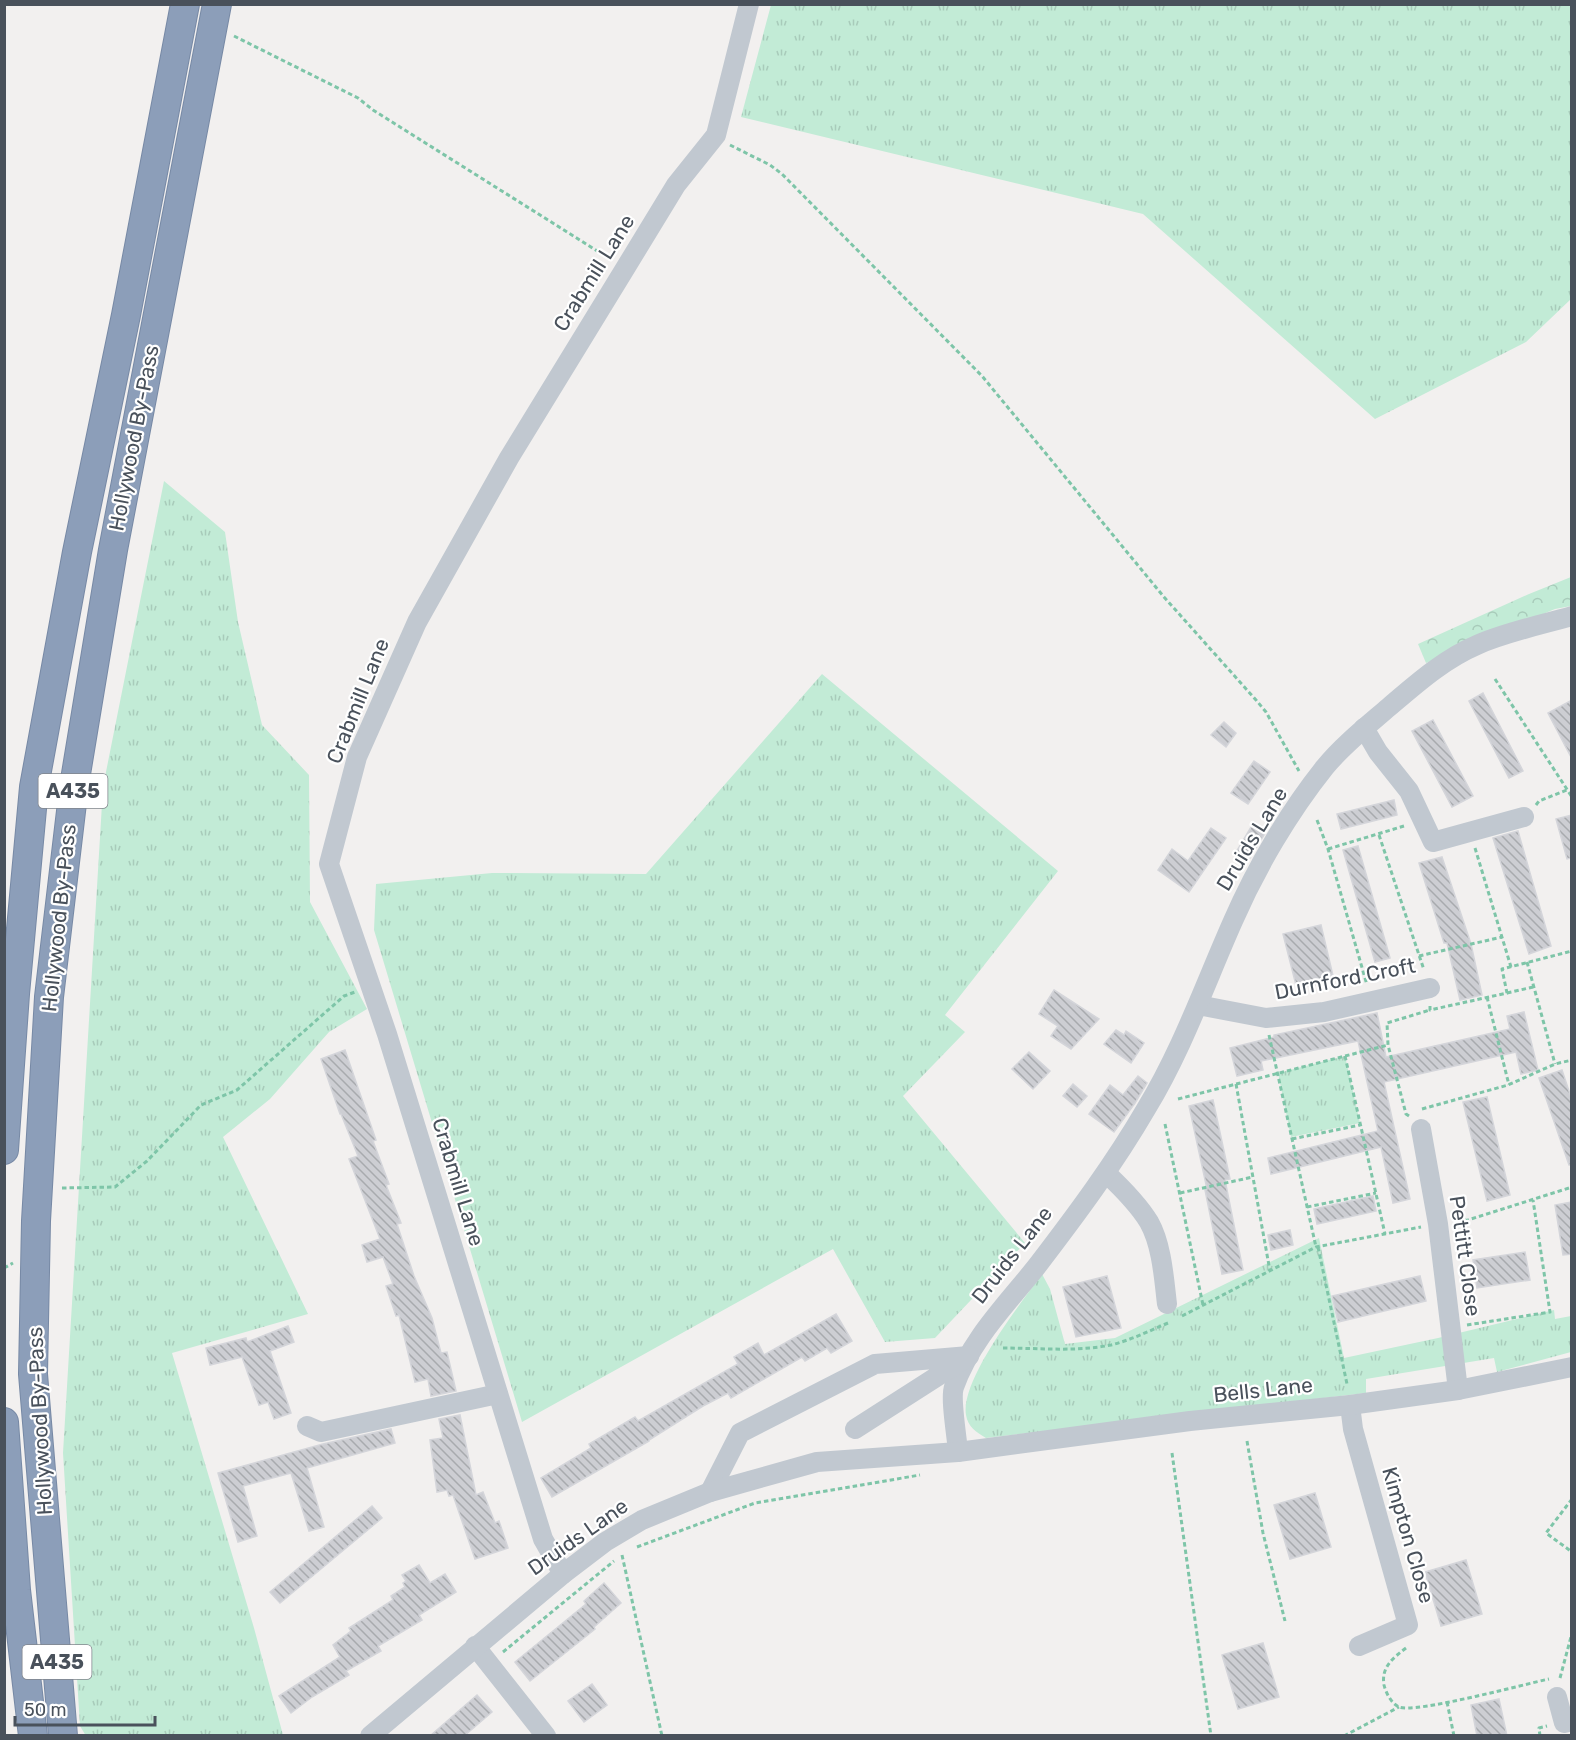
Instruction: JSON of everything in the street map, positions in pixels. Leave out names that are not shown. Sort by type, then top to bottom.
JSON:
[{"type":"highway","name":"Hollywood By-Pass","points":[[4,1150],[15,994],[34,787],[77,552],[126,315],[185,4]]},
{"type":"highway","name":"Hollywood By-Pass","points":[[63,1736],[33,1374],[36,1221],[49,997],[74,786],[112,550],[215,15]]},
{"type":"highway","name":"Hollywood By-Pass","points":[[4,1422],[16,1590],[33,1736]]},
{"type":"street","name":"Crabmill Lane","points":[[563,1574],[543,1539],[371,987],[330,864],[357,758],[417,622],[509,458],[676,185],[716,135],[749,4]]},
{"type":"street","name":"Druids Lane","points":[[370,1736],[563,1574],[605,1542],[642,1520],[710,1492],[817,1462],[958,1452],[953,1389],[969,1356],[990,1322],[1035,1268],[1106,1173],[1148,1107],[1198,1005],[1233,919],[1258,869],[1309,789],[1326,766],[1364,728],[1423,678],[1478,644],[1571,617]]},
{"type":"street","points":[[1364,728],[1378,752],[1409,791],[1433,842],[1524,817]]},
{"type":"street","name":"Durnford Croft","points":[[1198,1005],[1266,1018],[1324,1012],[1430,988]]},
{"type":"street","name":"Pettitt Close","points":[[1421,1129],[1438,1224],[1458,1390]]},
{"type":"street","points":[[1106,1173],[1124,1190],[1150,1223],[1162,1262],[1172,1315]]},
{"type":"street","points":[[855,1429],[969,1356]]},
{"type":"street","points":[[710,1492],[740,1433],[875,1364],[969,1356]]},
{"type":"street","name":"Bells Lane","points":[[958,1452],[1190,1421],[1350,1405],[1458,1390],[1572,1367]]},
{"type":"street","points":[[307,1426],[321,1432],[498,1394]]},
{"type":"street","name":"Kimpton Close","points":[[1350,1405],[1353,1429],[1408,1625],[1359,1646]]},
{"type":"street","points":[[475,1646],[546,1736]]},
{"type":"street","points":[[1557,1696],[1564,1723],[1572,1721]]},
{"type":"path","points":[[215,15],[358,98],[373,110],[626,267]]},
{"type":"path","points":[[716,135],[782,174],[982,376],[1164,597],[1266,712],[1309,789]]},
{"type":"path","points":[[1495,679],[1572,798]]},
{"type":"path","points":[[1524,817],[1539,801],[1567,790]]},
{"type":"path","points":[[1328,849],[1379,835],[1422,819]]},
{"type":"path","points":[[1317,820],[1328,849],[1372,1001]]},
{"type":"path","points":[[1470,832],[1511,967]]},
{"type":"path","points":[[1379,835],[1430,988],[1430,1010]]},
{"type":"path","points":[[1419,956],[1502,936]]},
{"type":"path","points":[[1507,993],[1502,969],[1572,951]]},
{"type":"path","points":[[1527,962],[1555,1064]]},
{"type":"path","points":[[55,1188],[115,1187],[147,1161],[201,1105],[237,1090],[344,996],[371,987]]},
{"type":"path","points":[[1421,1129],[1406,1114],[1388,1045],[1387,1023],[1430,1010],[1533,987]]},
{"type":"path","points":[[1487,997],[1509,1084]]},
{"type":"path","points":[[1266,1018],[1347,1384]]},
{"type":"path","points":[[1178,1099],[1388,1045]]},
{"type":"path","points":[[1345,1056],[1385,1234]]},
{"type":"path","points":[[1406,1114],[1509,1084],[1555,1064],[1572,1060]]},
{"type":"path","points":[[1236,1084],[1270,1270]]},
{"type":"path","points":[[1165,1124],[1203,1305]]},
{"type":"path","points":[[1292,1140],[1360,1125]]},
{"type":"path","points":[[1180,1193],[1253,1177]]},
{"type":"path","points":[[1003,1348],[1086,1348],[1110,1345],[1135,1338],[1172,1315],[1203,1305],[1317,1247],[1468,1220],[1572,1187]]},
{"type":"path","points":[[1307,1207],[1376,1193]]},
{"type":"path","points":[[1451,1328],[1550,1312],[1533,1200]]},
{"type":"path","points":[[1247,1442],[1263,1533],[1285,1620]]},
{"type":"path","points":[[1172,1453],[1211,1736]]},
{"type":"path","points":[[631,1549],[754,1503],[925,1475]]},
{"type":"path","points":[[1572,1499],[1546,1533],[1572,1552]]},
{"type":"path","points":[[488,1665],[622,1555],[662,1736]]},
{"type":"path","points":[[1408,1625],[1411,1645],[1391,1660],[1383,1673],[1384,1686],[1389,1698],[1399,1707],[1413,1709],[1549,1678]]},
{"type":"path","points":[[1557,1696],[1572,1634]]},
{"type":"path","points":[[1447,1702],[1454,1736]]},
{"type":"path","points":[[1344,1736],[1399,1707]]},
{"type":"green space","points":[[771,5],[1571,5],[1571,299],[1526,342],[1375,419],[1143,214],[741,117]]},
{"type":"green space","points":[[164,481],[225,532],[238,622],[262,725],[309,775],[310,902],[367,1009],[329,1032],[270,1099],[223,1137],[308,1314],[172,1353],[254,1628],[283,1735],[86,1736],[80,1726],[63,1453],[103,787]]},
{"type":"green space","points":[[1571,577],[1571,606],[1555,609],[1426,663],[1418,644]]},
{"type":"green space","points":[[822,674],[1058,871],[945,1015],[965,1032],[903,1096],[1025,1243],[935,1338],[885,1342],[833,1249],[522,1422],[374,930],[376,884],[492,873],[646,874]]},
{"type":"green space","points":[[1345,1056],[1360,1123],[1291,1137],[1278,1073]]},
{"type":"green space","points":[[1319,1238],[1344,1358],[1554,1310],[1555,1319],[1571,1316],[1571,1352],[1497,1372],[1494,1358],[1366,1379],[1366,1393],[986,1438],[969,1423],[966,1415],[967,1400],[972,1382],[994,1342],[1042,1274],[1050,1289],[1065,1344],[1115,1338]]},
{"type":"building","points":[[1483,693],[1523,771],[1509,778],[1469,701]]},
{"type":"building","points":[[1572,700],[1572,759],[1548,713]]},
{"type":"building","points":[[1433,720],[1473,796],[1452,807],[1412,731]]},
{"type":"building","points":[[1224,722],[1236,733],[1226,747],[1211,735]]},
{"type":"building","points":[[1254,761],[1270,772],[1248,804],[1231,793]]},
{"type":"building","points":[[1394,800],[1397,815],[1341,829],[1337,814]]},
{"type":"building","points":[[1572,815],[1572,858],[1567,859],[1556,819]]},
{"type":"building","points":[[1254,822],[1267,830],[1248,861],[1235,854]]},
{"type":"building","points":[[1211,828],[1226,838],[1189,892],[1158,870],[1172,849],[1188,861]]},
{"type":"building","points":[[1518,831],[1551,946],[1529,954],[1493,838]]},
{"type":"building","points":[[1358,846],[1390,958],[1375,962],[1343,850]]},
{"type":"building","points":[[1442,857],[1471,944],[1482,995],[1460,1000],[1447,943],[1444,943],[1419,863]]},
{"type":"building","points":[[1321,925],[1334,980],[1297,989],[1283,934]]},
{"type":"building","points":[[1054,990],[1099,1019],[1071,1049],[1051,1036],[1058,1026],[1039,1014]]},
{"type":"building","points":[[1524,1012],[1538,1070],[1521,1074],[1516,1052],[1384,1082],[1410,1199],[1393,1203],[1381,1147],[1271,1174],[1268,1158],[1378,1131],[1358,1041],[1261,1061],[1263,1070],[1237,1076],[1230,1048],[1274,1037],[1274,1035],[1377,1013],[1386,1057],[1510,1029],[1507,1016]]},
{"type":"building","points":[[1116,1030],[1124,1035],[1126,1031],[1144,1043],[1131,1063],[1104,1044]]},
{"type":"building","points":[[345,1050],[376,1140],[373,1141],[389,1184],[386,1185],[401,1223],[397,1224],[414,1276],[432,1318],[441,1353],[447,1352],[456,1391],[431,1396],[428,1379],[415,1382],[399,1315],[396,1316],[386,1286],[393,1284],[383,1257],[367,1262],[362,1245],[380,1239],[349,1159],[358,1156],[340,1114],[321,1059]]},
{"type":"building","points":[[1029,1052],[1050,1071],[1033,1089],[1012,1069]]},
{"type":"building","points":[[1562,1070],[1572,1100],[1572,1165],[1569,1165],[1539,1078]]},
{"type":"building","points":[[1138,1076],[1147,1083],[1114,1132],[1089,1114],[1110,1085],[1123,1095]]},
{"type":"building","points":[[1073,1084],[1087,1096],[1077,1107],[1063,1096]]},
{"type":"building","points":[[1487,1097],[1510,1195],[1487,1201],[1463,1102]]},
{"type":"building","points":[[1213,1100],[1230,1179],[1225,1180],[1243,1270],[1222,1274],[1189,1106]]},
{"type":"building","points":[[1373,1196],[1376,1211],[1317,1224],[1314,1209]]},
{"type":"building","points":[[1572,1202],[1572,1254],[1563,1255],[1555,1205]]},
{"type":"building","points":[[1290,1230],[1293,1245],[1271,1250],[1268,1235]]},
{"type":"building","points":[[1525,1252],[1530,1280],[1477,1288],[1473,1260]]},
{"type":"building","points":[[1107,1276],[1121,1328],[1076,1337],[1063,1287]]},
{"type":"building","points":[[1420,1276],[1426,1301],[1338,1322],[1332,1296]]},
{"type":"building","points":[[836,1314],[852,1341],[831,1353],[827,1348],[805,1361],[802,1357],[731,1398],[728,1393],[703,1406],[649,1441],[552,1497],[541,1478],[591,1448],[589,1444],[635,1417],[638,1421],[738,1364],[734,1357],[758,1343],[764,1355]]},
{"type":"building","points":[[288,1326],[294,1342],[270,1351],[291,1413],[274,1419],[268,1402],[259,1405],[242,1357],[210,1365],[206,1348],[246,1338],[247,1342]]},
{"type":"building","points":[[460,1415],[476,1495],[483,1492],[495,1523],[499,1521],[508,1548],[475,1559],[453,1495],[449,1496],[447,1490],[437,1492],[430,1440],[443,1438],[439,1419]]},
{"type":"building","points":[[391,1429],[395,1443],[307,1468],[324,1527],[309,1531],[291,1473],[243,1486],[257,1536],[238,1542],[218,1473],[323,1444]]},
{"type":"building","points":[[1315,1493],[1331,1547],[1290,1559],[1274,1505]]},
{"type":"building","points":[[372,1506],[382,1518],[280,1603],[270,1592]]},
{"type":"building","points":[[1466,1560],[1482,1614],[1441,1626],[1425,1572]]},
{"type":"building","points":[[419,1565],[430,1583],[445,1574],[456,1592],[419,1615],[422,1620],[378,1646],[381,1651],[346,1671],[349,1675],[312,1697],[291,1713],[279,1696],[340,1657],[333,1645],[351,1631],[349,1628],[393,1600],[391,1596],[405,1587],[403,1583],[406,1581],[402,1575]]},
{"type":"building","points":[[604,1583],[621,1603],[594,1627],[595,1629],[530,1681],[515,1662],[586,1604],[584,1601]]},
{"type":"building","points":[[1263,1643],[1279,1697],[1238,1709],[1222,1655]]},
{"type":"building","points":[[592,1684],[607,1705],[584,1722],[568,1701]]},
{"type":"building","points":[[477,1695],[492,1712],[464,1736],[430,1736]]},
{"type":"building","points":[[1499,1699],[1507,1736],[1477,1736],[1471,1705]]}]
